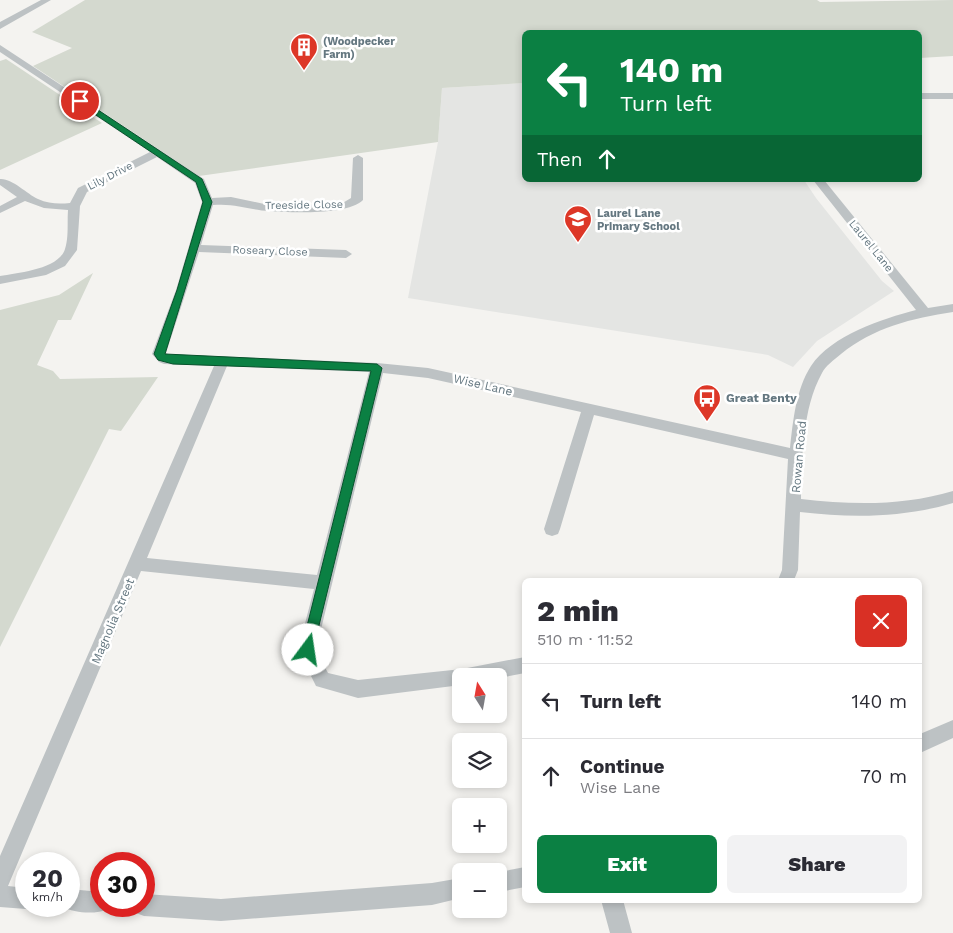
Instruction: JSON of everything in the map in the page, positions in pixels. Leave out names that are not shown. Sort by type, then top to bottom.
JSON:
[{"type":"street","points":[[0,26],[47,0]]},
{"type":"street","points":[[0,48],[200,181],[208,202],[159,354],[168,360],[223,361]]},
{"type":"street","points":[[922,96],[952,97]]},
{"type":"street","name":"Lily Drive","points":[[74,206],[82,190],[157,153]]},
{"type":"street","name":"Treeside Close","points":[[208,202],[232,200],[269,208],[343,207],[357,200],[358,158]]},
{"type":"street","points":[[0,280],[42,272],[61,263],[70,250],[74,206],[50,208],[25,197],[3,182]]},
{"type":"street","name":"Laurel Lane","points":[[820,182],[924,312]]},
{"type":"street","points":[[0,210],[25,197]]},
{"type":"street","name":"Roseary Close","points":[[194,248],[346,254]]},
{"type":"street","name":"Rowan Road","points":[[787,578],[790,570],[797,455],[805,394],[818,368],[840,348],[875,326],[924,312],[953,308]]},
{"type":"street","name":"Wise Lane","points":[[223,361],[377,368],[428,373],[797,455]]},
{"type":"street","name":"Magnolia Street","points":[[0,880],[223,361]]},
{"type":"street","points":[[377,368],[308,650],[322,680],[358,689],[452,678]]},
{"type":"street","points":[[552,529],[589,409]]},
{"type":"street","points":[[795,505],[844,510],[895,509],[937,502],[953,497]]},
{"type":"street","points":[[137,564],[324,583]]},
{"type":"street","points":[[508,668],[522,666]]},
{"type":"street","points":[[922,743],[953,729]]},
{"type":"street","points":[[507,880],[522,878]]},
{"type":"street","points":[[155,906],[221,910],[432,894],[452,890]]},
{"type":"street","points":[[0,896],[15,897]]},
{"type":"street","points":[[613,903],[621,933]]},
{"type":"shaded area","points":[[85,0],[817,0],[820,2],[953,0],[953,56],[922,58],[922,30],[522,30],[522,83],[442,88],[438,142],[199,176],[33,66],[72,48],[32,32]]},
{"type":"shaded area","points":[[6,59],[102,123],[0,170],[0,61]]},
{"type":"shaded area","name":"Laurel Lane Primary School","points":[[522,83],[522,182],[805,182],[882,281],[894,291],[817,341],[793,367],[768,355],[408,298],[438,142],[442,88]]},
{"type":"shaded area","points":[[93,273],[71,320],[58,320],[37,365],[53,371],[60,379],[158,377],[121,431],[109,429],[0,647],[0,310],[59,295]]},
{"type":"place","name":"(Woodpecker Farm)","points":[[304,71]]},
{"type":"place","name":"Laurel Lane Primary School","points":[[578,243]]},
{"type":"place","name":"Great Benty","points":[[707,422]]},
{"type":"route","points":[[80,101],[200,181],[208,202],[182,290],[159,354],[164,359],[377,368],[308,650]]}]
